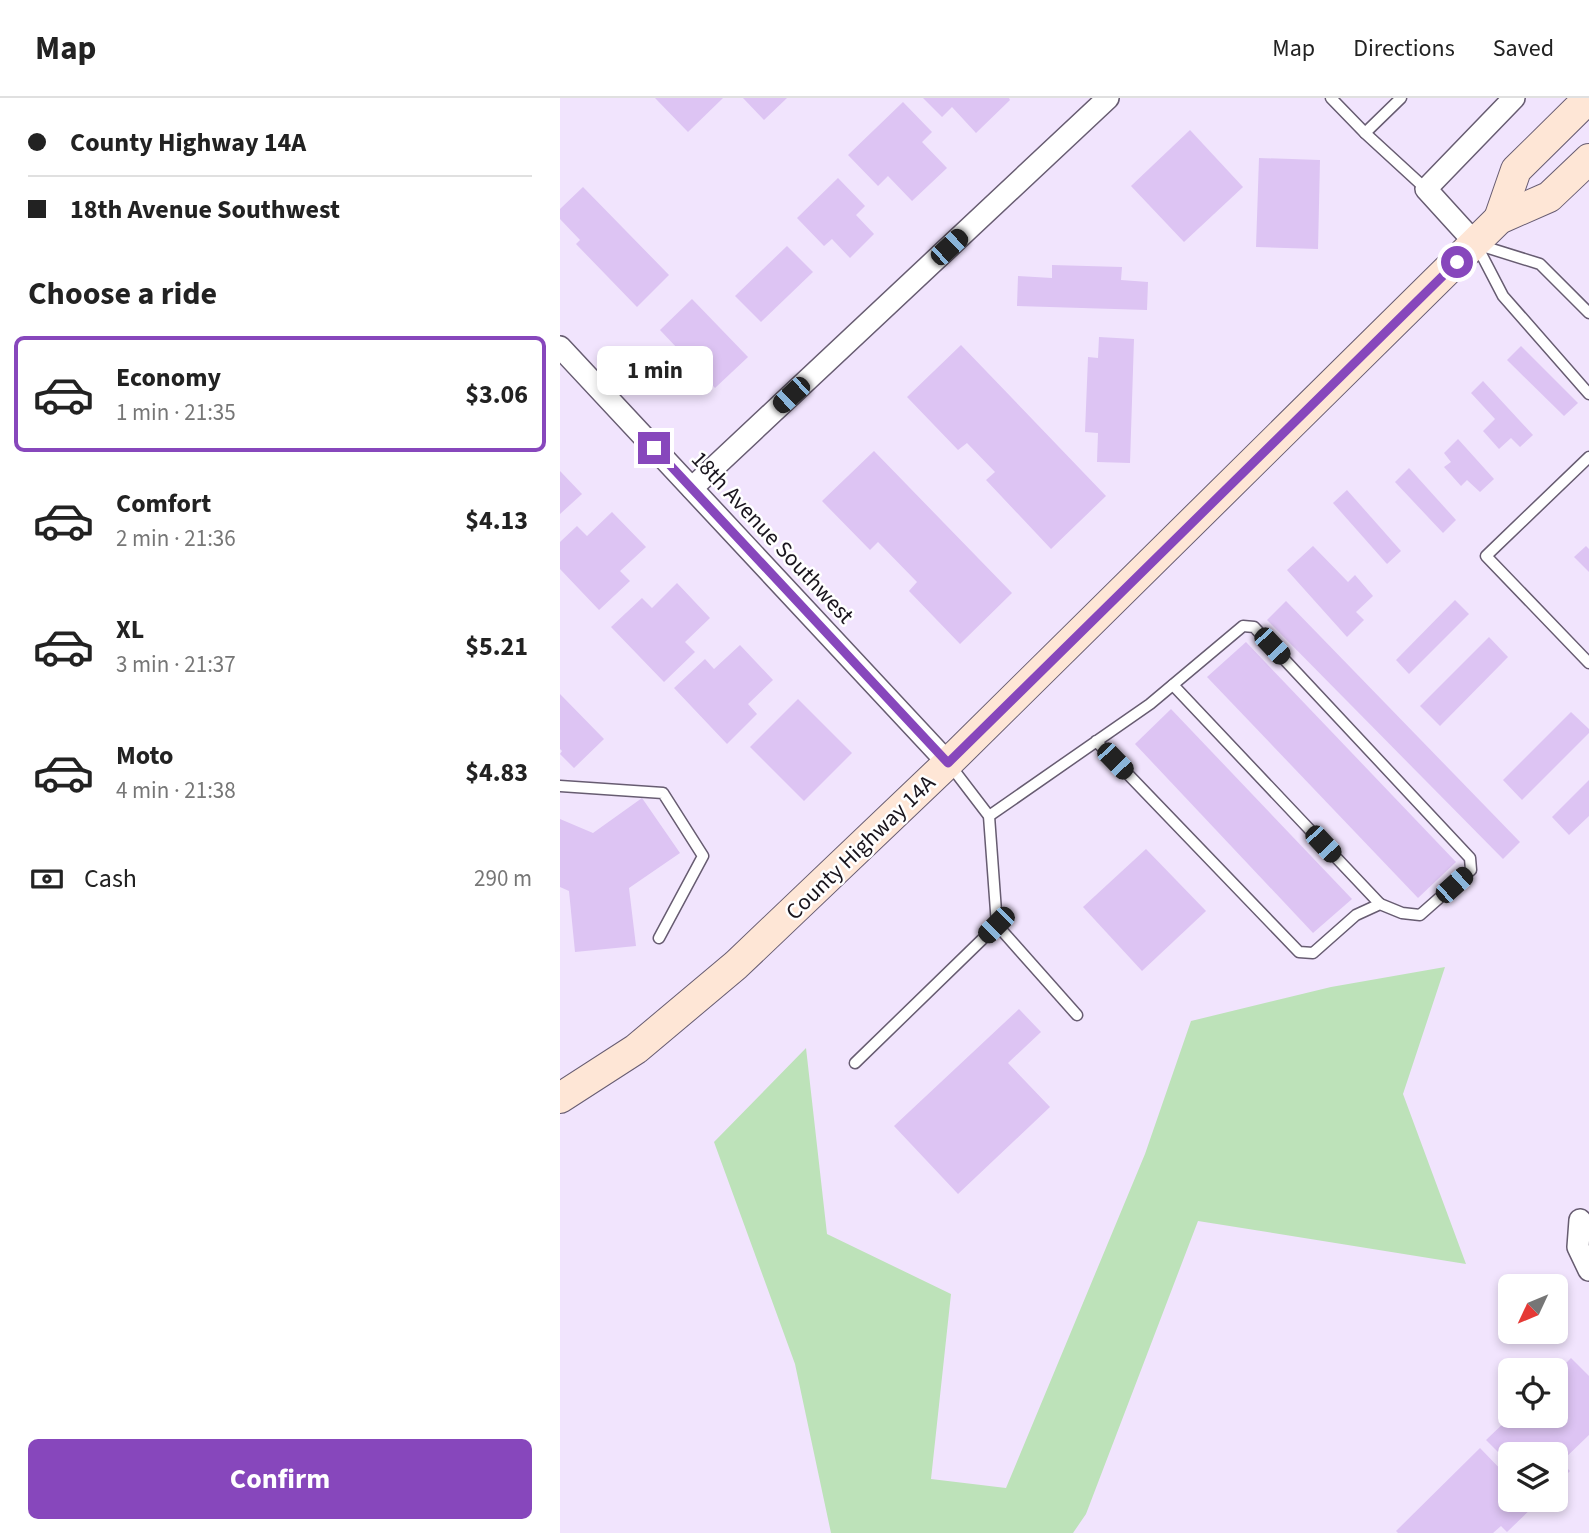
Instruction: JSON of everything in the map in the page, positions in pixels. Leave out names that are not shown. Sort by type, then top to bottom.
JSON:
[{"type":"main road","name":"County Highway 14A","points":[[560,1098],[636,1049],[736,965],[948,763],[1476,244],[1499,219],[1516,170],[1589,98]]},
{"type":"main road","name":"County Highway 14A","points":[[1499,219],[1549,197],[1589,159]]},
{"type":"street","points":[[692,488],[1108,98]]},
{"type":"street","points":[[1476,244],[1426,189],[1514,98]]},
{"type":"street","name":"18th Avenue Southwest","points":[[560,347],[948,763]]},
{"type":"street","points":[[1580,1220],[1578,1247],[1589,1270]]},
{"type":"lane","points":[[1331,98],[1426,189]]},
{"type":"lane","points":[[1365,133],[1402,98]]},
{"type":"lane","points":[[1476,244],[1540,264],[1589,313]]},
{"type":"lane","points":[[1476,244],[1503,296],[1589,394]]},
{"type":"lane","points":[[1589,457],[1486,556],[1589,663]]},
{"type":"lane","points":[[989,817],[1150,704],[1243,626],[1254,627],[1470,858],[1471,870],[1420,915],[1402,913],[1380,904],[1173,685]]},
{"type":"lane","points":[[1096,741],[1299,952],[1313,953],[1356,915],[1380,904]]},
{"type":"lane","points":[[948,763],[989,817],[996,925],[1077,1016]]},
{"type":"lane","points":[[560,786],[663,793],[703,856],[659,938]]},
{"type":"lane","points":[[855,1063],[996,925]]},
{"type":"green space","points":[[1445,967],[1403,1094],[1466,1264],[1198,1221],[1086,1514],[1073,1533],[831,1533],[795,1364],[714,1142],[806,1048],[827,1234],[951,1294],[931,1479],[1006,1488],[1145,1154],[1191,1021],[1331,987]]},
{"type":"building","points":[[655,98],[723,98],[688,132]]},
{"type":"building","points":[[743,98],[787,98],[764,120]]},
{"type":"building","points":[[923,98],[1010,100],[976,133],[952,107],[942,117]]},
{"type":"building","points":[[903,102],[932,132],[922,142],[947,168],[912,201],[888,176],[878,186],[848,155]]},
{"type":"building","points":[[1190,130],[1243,187],[1184,242],[1131,186]]},
{"type":"building","points":[[1259,158],[1320,160],[1318,249],[1256,247]]},
{"type":"building","points":[[838,178],[865,206],[856,215],[874,234],[850,258],[832,239],[824,246],[797,218]]},
{"type":"building","points":[[583,187],[669,275],[637,307],[576,244],[580,240],[560,219],[560,209]]},
{"type":"building","points":[[787,246],[813,272],[761,322],[735,296]]},
{"type":"building","points":[[1052,265],[1122,267],[1121,280],[1148,282],[1147,310],[1017,306],[1018,276],[1052,278]]},
{"type":"building","points":[[692,299],[748,357],[715,388],[660,330]]},
{"type":"building","points":[[1099,337],[1134,339],[1130,463],[1097,462],[1098,433],[1085,432],[1088,357],[1098,358]]},
{"type":"building","points":[[961,345],[1106,496],[1051,549],[986,480],[995,472],[967,443],[958,450],[907,397]]},
{"type":"building","points":[[1521,346],[1578,403],[1564,416],[1507,360]]},
{"type":"building","points":[[1483,381],[1533,435],[1520,447],[1511,438],[1499,449],[1483,431],[1495,419],[1471,393]]},
{"type":"building","points":[[1458,439],[1494,479],[1480,492],[1467,480],[1461,486],[1444,467],[1451,462],[1444,453]]},
{"type":"building","points":[[874,451],[1012,593],[960,644],[909,591],[917,582],[878,542],[870,550],[822,501]]},
{"type":"building","points":[[1409,468],[1456,520],[1443,533],[1395,482]]},
{"type":"building","points":[[560,471],[582,494],[560,514]]},
{"type":"building","points":[[1347,490],[1401,551],[1387,564],[1333,503]]},
{"type":"building","points":[[612,512],[646,547],[620,571],[630,581],[599,610],[560,569],[560,542],[577,526],[587,536]]},
{"type":"building","points":[[1313,546],[1348,582],[1355,575],[1373,596],[1356,612],[1364,620],[1347,637],[1287,570]]},
{"type":"building","points":[[1586,546],[1589,549],[1589,572],[1574,557]]},
{"type":"building","points":[[677,583],[710,618],[685,642],[695,652],[664,682],[611,627],[642,598],[652,608]]},
{"type":"building","points":[[1455,600],[1469,614],[1409,674],[1396,660]]},
{"type":"building","points":[[1286,601],[1520,842],[1503,859],[1267,620]]},
{"type":"building","points":[[1489,637],[1508,657],[1440,726],[1420,706]]},
{"type":"building","points":[[1246,642],[1456,862],[1418,898],[1207,677]]},
{"type":"building","points":[[740,645],[773,680],[748,704],[757,714],[727,744],[674,688],[705,659],[714,669]]},
{"type":"building","points":[[560,694],[604,739],[574,768],[560,754]]},
{"type":"building","points":[[798,699],[852,753],[804,801],[750,747]]},
{"type":"building","points":[[1171,709],[1352,899],[1313,933],[1135,744]]},
{"type":"building","points":[[1571,712],[1589,729],[1589,733],[1522,800],[1503,780]]},
{"type":"building","points":[[1589,780],[1589,816],[1569,835],[1552,817]]},
{"type":"building","points":[[642,798],[680,853],[629,888],[636,946],[575,952],[569,891],[560,887],[560,819],[593,833]]},
{"type":"building","points":[[1146,849],[1206,911],[1142,971],[1083,907]]},
{"type":"building","points":[[1019,1009],[1041,1032],[1008,1063],[1050,1107],[958,1194],[894,1126]]},
{"type":"building","points":[[1571,1358],[1589,1376],[1589,1435],[1568,1455],[1568,1442],[1498,1442],[1498,1452],[1486,1440],[1498,1428],[1568,1428],[1568,1361]]},
{"type":"building","points":[[1480,1448],[1498,1467],[1498,1512],[1528,1512],[1507,1532],[1501,1526],[1493,1533],[1396,1531]]},
{"type":"route","points":[[654,448],[948,763],[1457,262]]}]
